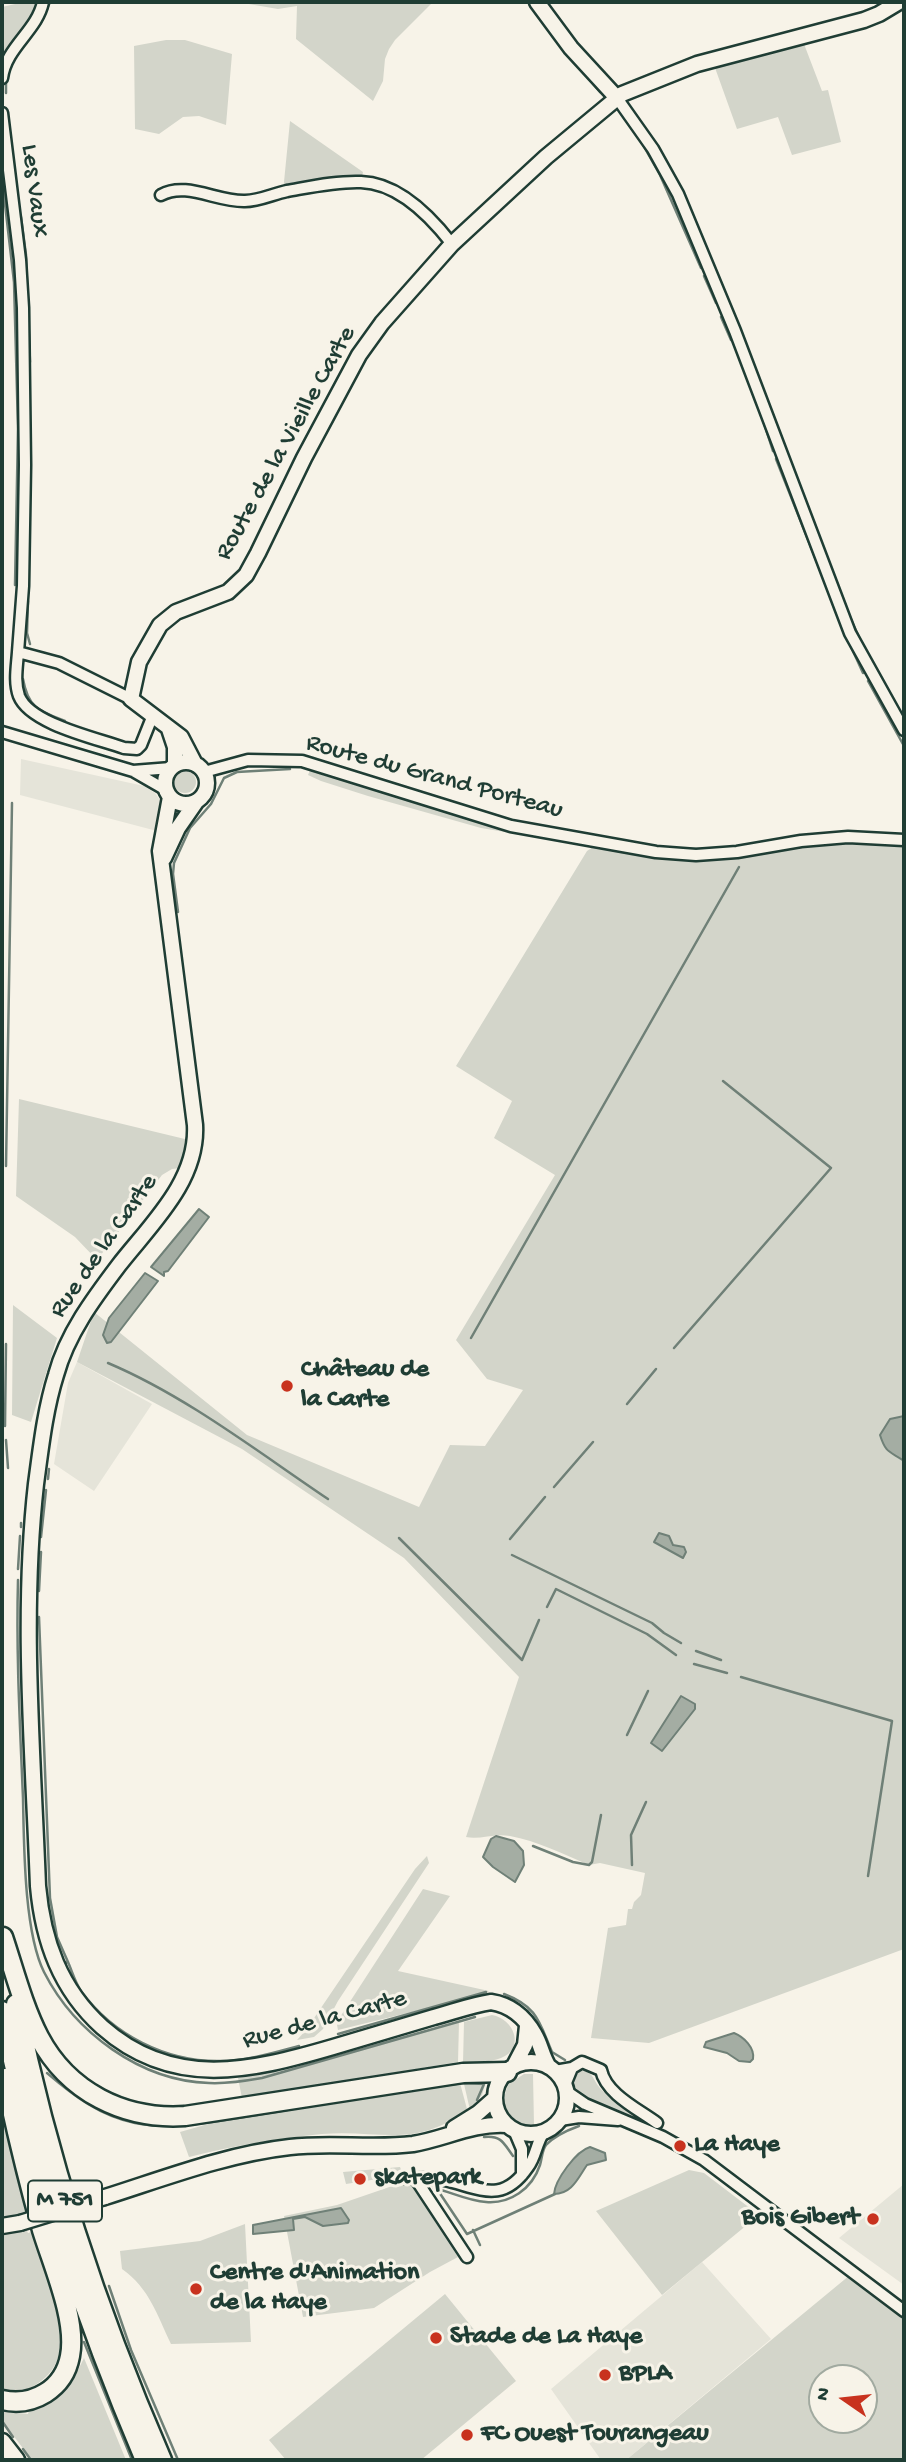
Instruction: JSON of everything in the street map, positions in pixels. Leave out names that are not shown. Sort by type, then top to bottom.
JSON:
[{"type":"highway","points":[[2,1934],[31,2020],[53,2060],[82,2089],[131,2112],[157,2117],[186,2116],[463,2073],[510,2069]]},
{"type":"highway","name":"M 751","points":[[2,1934],[36,2094],[67,2206],[104,2316],[162,2460]]},
{"type":"highway","name":"M 751","points":[[2,2011],[31,2135],[64,2247],[103,2358],[145,2460]]},
{"type":"highway","points":[[2,2054],[16,2129],[67,2316],[71,2344],[67,2367],[61,2380],[51,2390],[24,2402],[2,2400]]},
{"type":"main road","points":[[2,2442],[16,2460]]},
{"type":"street","points":[[2,78],[7,59],[37,17],[43,2]]},
{"type":"street","points":[[537,2],[571,48],[617,98],[653,149],[678,194],[739,342],[850,633],[904,730]]},
{"type":"street","name":"Route de la Vieille Carte","points":[[131,699],[134,676],[142,655],[163,622],[176,612],[228,592],[246,575],[308,450],[365,346],[382,323],[452,244],[547,157],[617,98],[697,64],[841,28],[879,14],[899,2]]},
{"type":"street","name":"Les Vaux","points":[[2,113],[20,260],[23,308],[25,465],[23,586],[16,676],[19,697],[27,709],[42,719],[124,748],[136,749],[141,745],[153,715]]},
{"type":"street","points":[[161,195],[176,189],[227,200],[248,201],[283,192],[369,183],[395,191],[408,200],[452,244]]},
{"type":"street","points":[[18,652],[59,663],[131,699],[181,737],[186,744],[207,778],[205,792],[178,828],[162,863]]},
{"type":"street","points":[[168,793],[165,782],[173,766],[175,747],[169,729]]},
{"type":"street","points":[[4,732],[133,771],[168,793],[177,802],[196,802]]},
{"type":"street","name":"Route du Grand Porteau","points":[[200,768],[248,760],[302,761],[511,826],[656,852],[696,855],[737,852],[801,841],[848,837],[904,840]]},
{"type":"street","points":[[133,771],[173,766],[182,762],[200,768]]},
{"type":"street","name":"Rue de la Carte","points":[[168,793],[160,851],[195,1125],[193,1153],[180,1185],[97,1296],[65,1348],[50,1395],[32,1529],[29,1611],[38,1886],[49,1948],[69,1990],[88,2014],[115,2037],[142,2053],[182,2067],[213,2071],[247,2069],[280,2062],[480,2004],[501,2004],[512,2008],[521,2016],[536,2036],[540,2051],[552,2069]]},
{"type":"street","points":[[522,2175],[522,2149],[510,2127],[498,2113],[495,2098],[498,2084],[525,2045],[527,2026]]},
{"type":"street","points":[[510,2069],[528,2062],[552,2069],[572,2068],[582,2062],[601,2070],[603,2080],[610,2088],[657,2123]]},
{"type":"street","points":[[467,2258],[410,2178],[444,2180],[478,2190],[495,2191],[507,2188],[530,2165],[536,2145],[544,2132],[560,2120],[566,2108],[565,2088],[572,2068]]},
{"type":"street","points":[[552,2069],[578,2101],[663,2137],[704,2160],[904,2311]]},
{"type":"street","points":[[442,2135],[478,2113],[495,2098]]},
{"type":"street","points":[[560,2120],[579,2117],[618,2120]]},
{"type":"street","points":[[2,2226],[223,2161],[274,2149],[325,2144],[405,2144],[489,2125],[510,2127],[529,2134],[544,2132]]},
{"type":"shaded area","points":[[37,2],[34,12],[2,54],[2,7]]},
{"type":"shaded area","points":[[237,2],[433,2],[389,49],[383,81],[373,101],[296,39],[297,6],[278,9]]},
{"type":"shaded area","points":[[166,40],[185,40],[232,54],[226,125],[199,116],[183,117],[159,134],[135,129],[134,46]]},
{"type":"shaded area","points":[[804,44],[822,91],[828,90],[841,142],[792,155],[778,117],[737,129],[714,65]]},
{"type":"shaded area","points":[[290,121],[363,172],[361,182],[283,192]]},
{"type":"shaded area","points":[[21,759],[144,786],[160,800],[162,808],[157,831],[20,795]]},
{"type":"shaded area","points":[[311,768],[511,833],[481,828],[321,781],[308,775]]},
{"type":"shaded area","points":[[185,771],[193,774],[196,782],[193,790],[185,793],[177,790],[174,782],[177,774]]},
{"type":"shaded area","points":[[904,840],[904,1949],[649,2043],[591,2038],[608,1928],[626,1925],[628,1909],[632,1909],[634,1902],[641,1895],[645,1873],[600,1863],[589,1865],[520,1838],[498,1835],[466,1837],[519,1677],[404,1558],[242,1449],[77,1362],[94,1312],[247,1435],[419,1507],[450,1445],[485,1446],[523,1390],[487,1379],[456,1340],[555,1175],[494,1138],[512,1101],[456,1066],[587,851],[599,843],[696,855],[801,841]]},
{"type":"shaded area","points":[[19,1099],[189,1140],[181,1168],[172,1169],[162,1175],[97,1260],[75,1237],[16,1196]]},
{"type":"shaded area","points":[[199,1209],[209,1217],[168,1271],[164,1272],[164,1276],[151,1267]]},
{"type":"shaded area","points":[[145,1273],[158,1281],[111,1342],[107,1343],[103,1335],[109,1318]]},
{"type":"shaded area","points":[[13,1305],[57,1338],[31,1422],[12,1415]]},
{"type":"shaded area","points":[[77,1362],[152,1404],[94,1491],[54,1464],[68,1383]]},
{"type":"shaded area","points":[[904,1416],[904,1461],[887,1449],[880,1435],[890,1419]]},
{"type":"shaded area","points":[[659,1533],[669,1536],[673,1545],[684,1547],[686,1552],[683,1558],[654,1542]]},
{"type":"shaded area","points":[[681,1696],[695,1704],[695,1709],[662,1751],[651,1743]]},
{"type":"shaded area","points":[[496,1836],[514,1841],[523,1851],[524,1865],[515,1882],[483,1857],[491,1839]]},
{"type":"shaded area","points":[[427,1856],[429,1863],[338,2001],[323,2029],[314,2037],[297,2040],[415,1869]]},
{"type":"shaded area","points":[[423,1889],[450,1896],[398,1971],[489,1991],[338,2030],[337,2025],[342,2014]]},
{"type":"shaded area","points":[[492,2015],[506,2022],[511,2028],[515,2041],[513,2048],[496,2060],[463,2063],[464,2022]]},
{"type":"shaded area","points":[[459,2022],[458,2062],[242,2098],[238,2078]]},
{"type":"shaded area","points":[[734,2033],[751,2047],[753,2059],[750,2062],[739,2061],[727,2053],[704,2047],[706,2042]]},
{"type":"shaded area","points":[[580,2071],[590,2074],[604,2093],[641,2120],[600,2106],[581,2094],[573,2079]]},
{"type":"shaded area","points":[[524,2074],[533,2074],[534,2125],[518,2122],[512,2118],[505,2106],[504,2099],[509,2084]]},
{"type":"shaded area","points":[[486,2082],[482,2095],[470,2110],[464,2084]]},
{"type":"shaded area","points":[[460,2083],[467,2109],[448,2122],[414,2134],[322,2134],[255,2143],[189,2157],[180,2132],[240,2115]]},
{"type":"shaded area","points":[[2,2092],[28,2211],[2,2218]]},
{"type":"shaded area","points":[[590,2147],[605,2153],[606,2160],[587,2165],[570,2188],[554,2194],[567,2167]]},
{"type":"shaded area","name":"skatepark","points":[[400,2167],[403,2175],[346,2184],[343,2172]]},
{"type":"shaded area","points":[[689,2170],[704,2173],[759,2215],[662,2295],[596,2211]]},
{"type":"shaded area","points":[[404,2182],[410,2183],[458,2257],[374,2308],[303,2317],[284,2216],[337,2205]]},
{"type":"shaded area","points":[[904,2184],[904,2285],[839,2238]]},
{"type":"shaded area","points":[[341,2208],[349,2220],[348,2223],[323,2226],[305,2217],[293,2219],[294,2230],[253,2234],[253,2225]]},
{"type":"shaded area","name":"Centre d'Animation de la Haye","points":[[245,2224],[251,2342],[171,2344],[146,2294],[122,2269],[120,2251],[200,2241]]},
{"type":"shaded area","points":[[35,2231],[50,2276],[61,2324],[61,2346],[55,2366],[40,2382],[16,2393],[13,2391],[2,2394],[2,2234]]},
{"type":"shaded area","points":[[702,2262],[771,2339],[626,2460],[601,2460],[551,2389]]},
{"type":"shaded area","points":[[850,2275],[904,2319],[904,2460],[626,2460]]},
{"type":"shaded area","name":"Stade de La Haye","points":[[445,2294],[516,2381],[421,2460],[286,2460],[269,2440]]},
{"type":"shaded area","points":[[84,2358],[126,2460],[32,2460],[2,2421],[2,2411],[28,2414],[29,2410],[47,2403],[72,2382]]},
{"type":"waterway","points":[[27,40],[41,23],[50,2]]},
{"type":"waterway","points":[[815,40],[824,38]]},
{"type":"waterway","points":[[584,73],[600,92]]},
{"type":"waterway","points":[[6,79],[6,93]]},
{"type":"waterway","points":[[633,111],[649,135]]},
{"type":"waterway","points":[[624,118],[630,124]]},
{"type":"waterway","points":[[638,136],[660,175],[701,268]]},
{"type":"waterway","points":[[2,178],[14,282],[18,429],[15,585]]},
{"type":"waterway","points":[[21,217],[26,255],[30,362]]},
{"type":"waterway","points":[[704,276],[716,303]]},
{"type":"waterway","points":[[721,317],[731,340]]},
{"type":"waterway","points":[[317,419],[324,406]]},
{"type":"waterway","points":[[764,423],[773,451]]},
{"type":"waterway","points":[[308,435],[314,425]]},
{"type":"waterway","points":[[776,459],[843,628]]},
{"type":"waterway","points":[[28,601],[27,633],[30,644]]},
{"type":"waterway","points":[[848,613],[864,648]]},
{"type":"waterway","points":[[847,638],[863,673]]},
{"type":"waterway","points":[[23,679],[28,696],[36,707],[65,721]]},
{"type":"waterway","points":[[868,681],[904,746]]},
{"type":"waterway","points":[[178,912],[174,863],[190,828],[211,804],[224,778],[237,772],[290,769]]},
{"type":"waterway","points":[[6,1166],[12,803]]},
{"type":"waterway","points":[[637,844],[672,848]]},
{"type":"waterway","points":[[682,849],[710,849]]},
{"type":"waterway","points":[[471,1338],[739,867]]},
{"type":"waterway","points":[[674,1348],[831,1168],[723,1081]]},
{"type":"waterway","points":[[5,1426],[6,1344]]},
{"type":"waterway","points":[[108,1363],[193,1408],[328,1499]]},
{"type":"waterway","points":[[627,1404],[656,1369]]},
{"type":"waterway","points":[[6,1440],[8,1468]]},
{"type":"waterway","points":[[554,1487],[593,1442]]},
{"type":"waterway","points":[[48,1479],[49,1469]]},
{"type":"waterway","points":[[41,1537],[46,1490]]},
{"type":"waterway","points":[[510,1539],[545,1497]]},
{"type":"waterway","points":[[18,1569],[20,1536]]},
{"type":"waterway","points":[[399,1538],[522,1660],[539,1620]]},
{"type":"waterway","points":[[39,1591],[41,1552]]},
{"type":"waterway","points":[[512,1555],[652,1623],[681,1643]]},
{"type":"waterway","points":[[18,1580],[18,1662],[29,1912],[32,1935],[44,1972],[73,2015],[113,2050],[135,2063],[184,2080],[209,2083],[262,2078],[475,2017]]},
{"type":"waterway","points":[[547,1607],[556,1589],[647,1634],[676,1655]]},
{"type":"waterway","points":[[39,1617],[50,1898],[57,1937],[68,1962],[65,1963]]},
{"type":"waterway","points":[[696,1651],[721,1660]]},
{"type":"waterway","points":[[694,1664],[727,1673]]},
{"type":"waterway","points":[[741,1677],[892,1721],[868,1876]]},
{"type":"waterway","points":[[627,1735],[648,1691]]},
{"type":"waterway","points":[[632,1865],[631,1835],[646,1802]]},
{"type":"waterway","points":[[533,1846],[573,1862],[589,1865],[592,1862],[601,1815]]},
{"type":"waterway","points":[[68,1962],[79,1988],[94,2007],[125,2033],[161,2051],[200,2060],[230,2061],[299,2046]]},
{"type":"waterway","points":[[338,2034],[486,1992]]},
{"type":"waterway","points":[[504,1994],[531,2010],[552,2052],[565,2060]]},
{"type":"waterway","points":[[47,2073],[77,2097],[110,2115],[135,2123],[165,2126],[211,2122],[464,2083],[484,2084],[477,2100]]},
{"type":"waterway","points":[[434,2188],[479,2201],[495,2202],[512,2198],[532,2181],[546,2145],[557,2136],[579,2126]]},
{"type":"waterway","points":[[484,2137],[499,2139],[513,2156]]},
{"type":"waterway","points":[[437,2189],[467,2234],[555,2194]]},
{"type":"waterway","points":[[473,2230],[480,2245]]},
{"type":"waterway","points":[[109,2286],[131,2350],[178,2460]]},
{"type":"waterway","points":[[84,2342],[132,2460]]},
{"type":"waterway","points":[[2,2421],[13,2437]]},
{"type":"waterway","points":[[23,2449],[31,2460]]},
{"type":"place","name":"Château de la Carte","points":[[287,1386]]},
{"type":"place","name":"La Haye","points":[[680,2146]]},
{"type":"place","name":"skatepark","points":[[360,2179]]},
{"type":"place","name":"Bois Gibert","points":[[873,2219]]},
{"type":"place","name":"Centre d'Animation de la Haye","points":[[196,2289]]},
{"type":"place","name":"Stade de La Haye","points":[[436,2338]]},
{"type":"place","name":"BPLA","points":[[605,2375]]},
{"type":"place","name":"FC Ouest Tourangeau","points":[[467,2435]]}]
